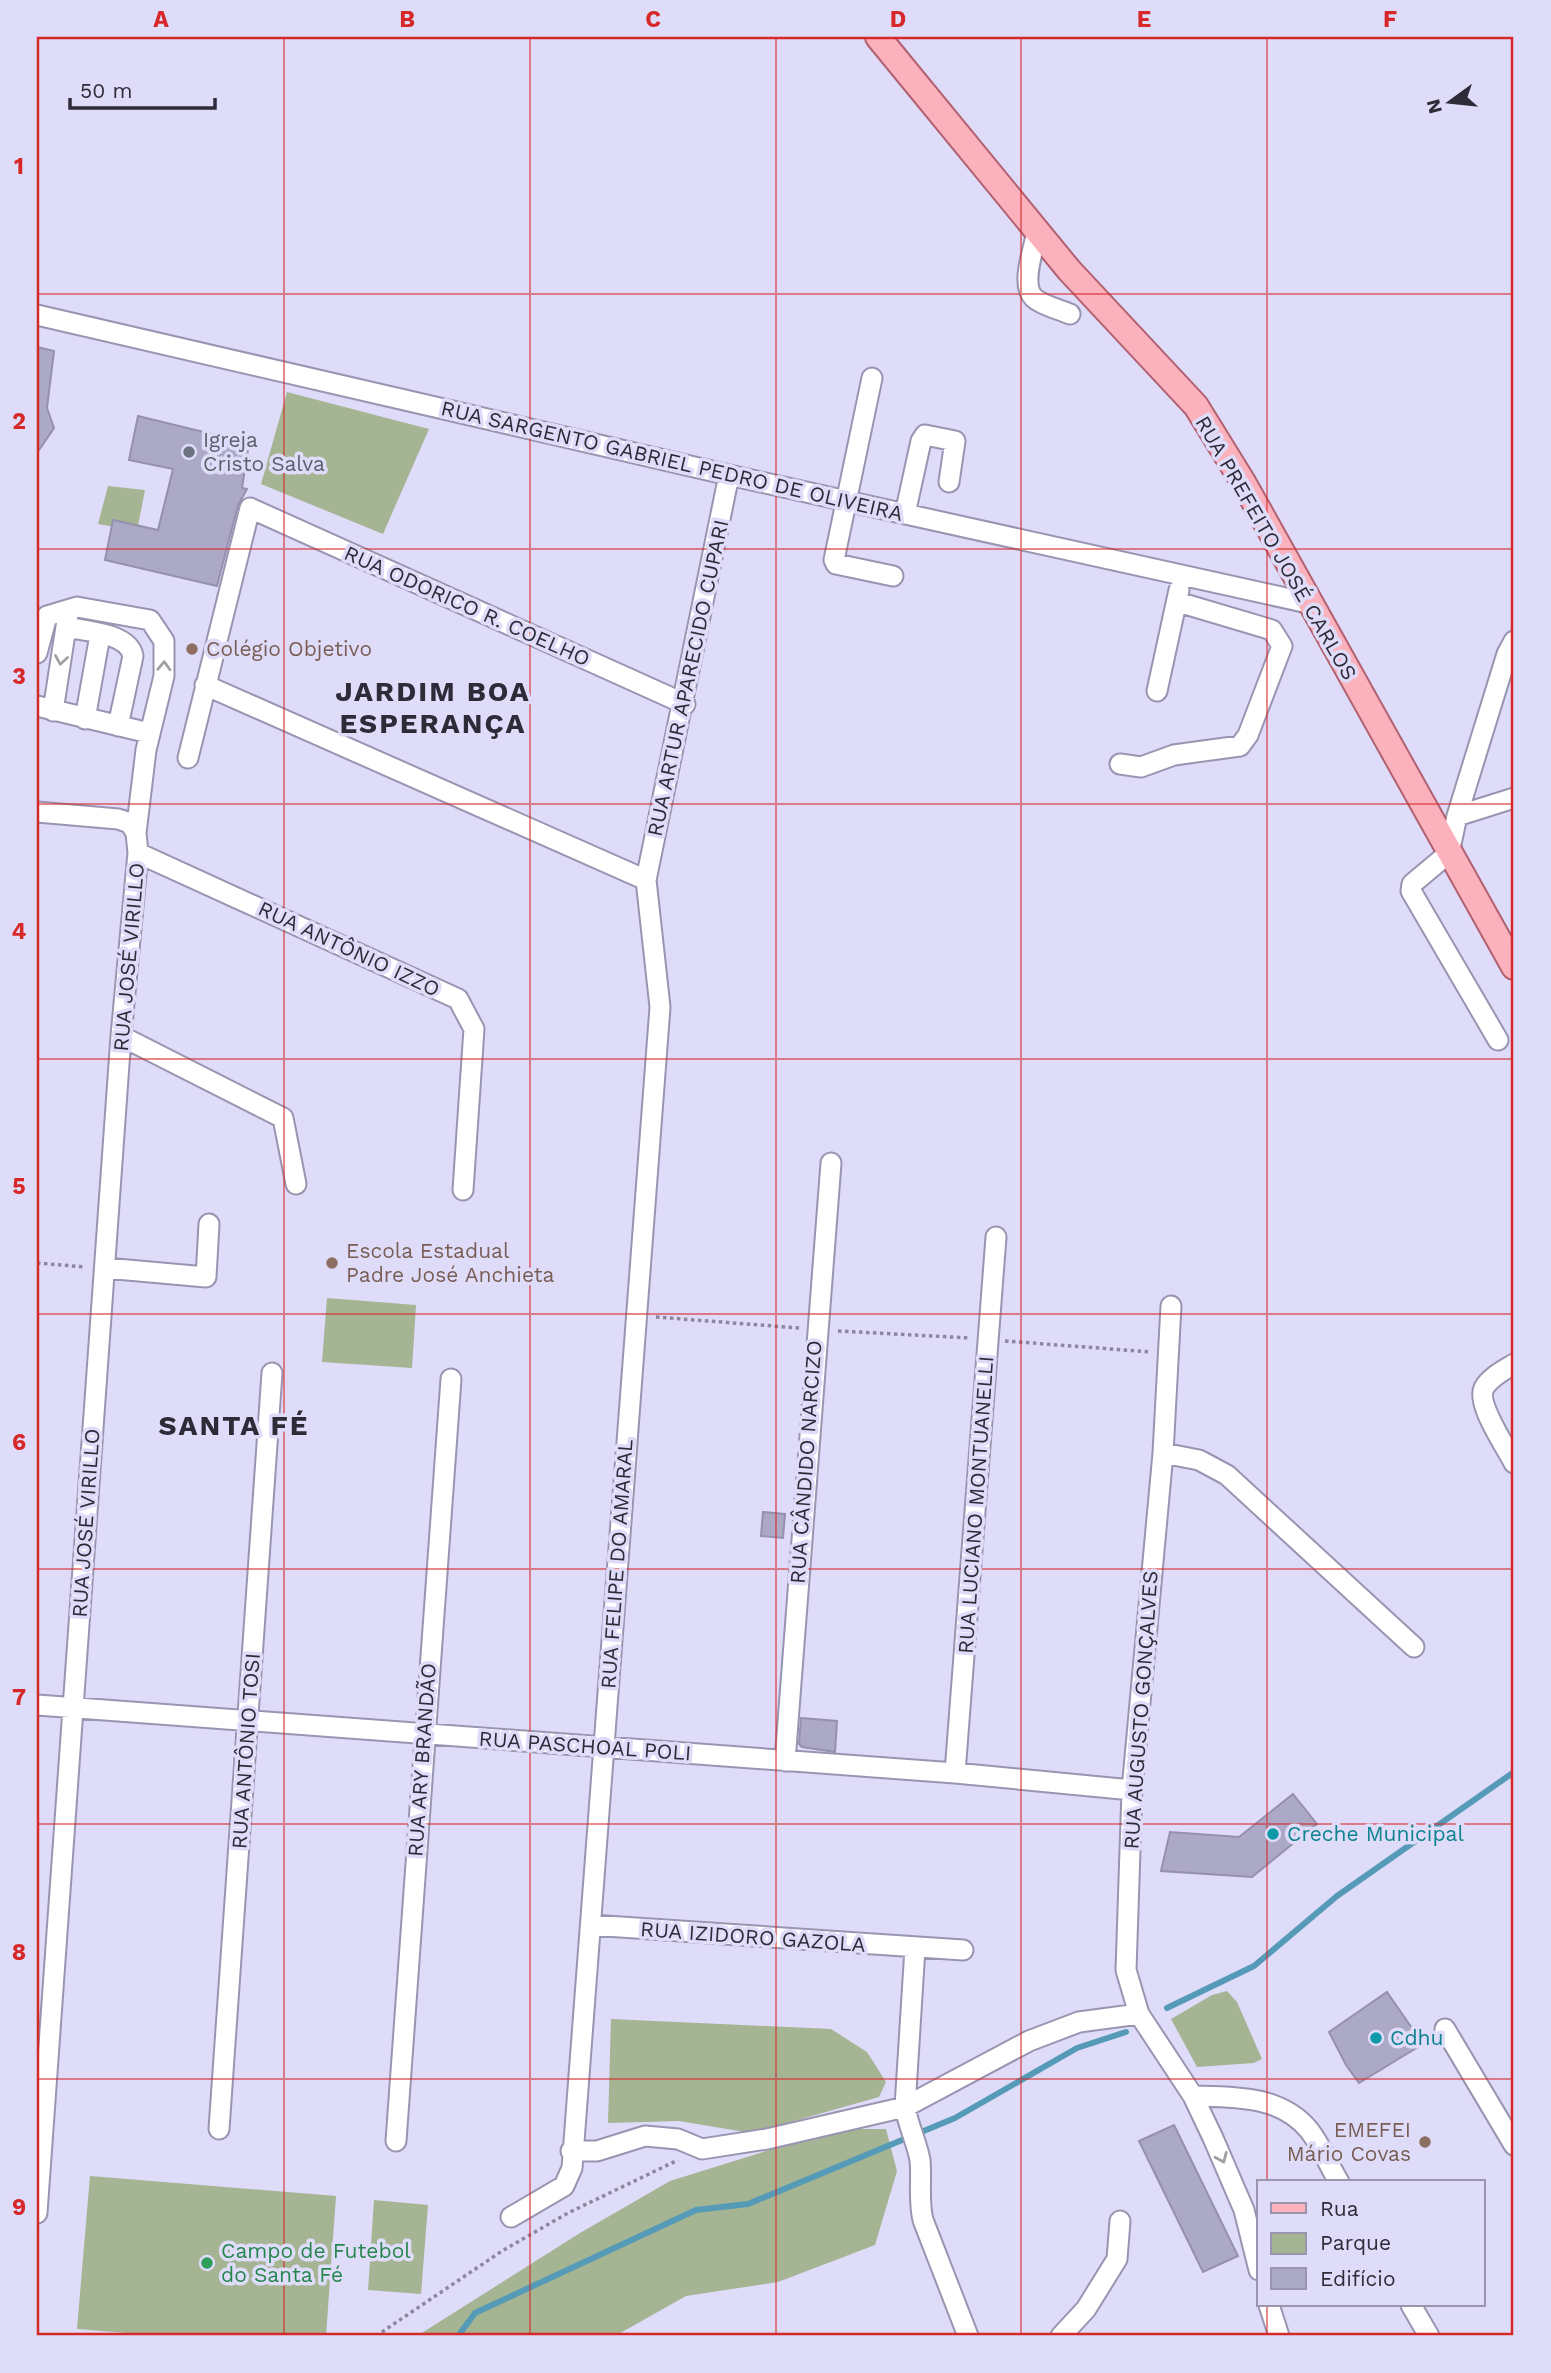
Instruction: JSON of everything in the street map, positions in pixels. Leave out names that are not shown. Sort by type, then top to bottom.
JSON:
[{"type":"main road","name":"RUA PREFEITO JOSÉ CARLOS","points":[[878,37],[1037,232],[1196,406],[1243,482],[1308,603],[1514,968]]},
{"type":"street","points":[[1037,232],[1028,282],[1030,294],[1036,300],[1070,314]]},
{"type":"street","name":"RUA SARGENTO GABRIEL PEDRO DE OLIVEIRA","points":[[37,315],[729,475],[1308,603]]},
{"type":"street","points":[[872,378],[834,560],[836,564],[893,576]]},
{"type":"street","points":[[905,514],[921,441],[925,435],[955,441],[949,482]]},
{"type":"street","name":"RUA ARTUR APARECIDO CUPARI","points":[[646,880],[685,704],[729,475]]},
{"type":"street","name":"RUA ODORICO R. COELHO","points":[[205,685],[250,508],[685,704]]},
{"type":"street","points":[[1157,691],[1182,575]]},
{"type":"street","points":[[1120,764],[1142,767],[1174,755],[1240,746],[1248,735],[1282,646],[1272,630],[1178,602]]},
{"type":"street","name":"RUA JOSÉ VIRILLO","points":[[37,2213],[39,2139],[121,1036],[149,733],[164,676],[164,641],[160,630],[150,620],[77,607],[67,618]]},
{"type":"street","points":[[37,653],[44,620],[50,614],[67,618],[100,635],[121,640],[132,651],[118,726]]},
{"type":"street","points":[[67,618],[45,708],[149,733]]},
{"type":"street","points":[[85,719],[100,635]]},
{"type":"street","points":[[1498,1040],[1411,891],[1412,884],[1449,853],[1457,816],[1507,654],[1514,641]]},
{"type":"street","points":[[188,758],[205,685],[646,880]]},
{"type":"street","points":[[1457,816],[1514,798]]},
{"type":"street","name":"RUA ANTÔNIO IZZO","points":[[37,812],[118,819],[130,824],[137,843],[458,999],[474,1029],[463,1190]]},
{"type":"street","name":"RUA FELIPE DO AMARAL","points":[[511,2217],[564,2186],[572,2168],[571,2151],[591,1925],[660,1007],[646,880]]},
{"type":"street","points":[[121,1036],[283,1118],[296,1184]]},
{"type":"street","name":"RUA CÂNDIDO NARCIZO","points":[[785,1760],[816,1329],[831,1163]]},
{"type":"street","points":[[105,1268],[206,1277],[209,1224]]},
{"type":"street","name":"RUA LUCIANO MONTUANELLI","points":[[956,1773],[996,1237]]},
{"type":"street","name":"RUA AUGUSTO GONÇALVES","points":[[1171,1306],[1163,1453],[1132,1790],[1126,1970],[1139,2014],[1193,2096],[1244,2210],[1257,2262]]},
{"type":"street","points":[[1514,1364],[1491,1379],[1483,1390],[1482,1402],[1514,1463]]},
{"type":"street","name":"RUA ANTÔNIO TOSI","points":[[219,2129],[272,1373]]},
{"type":"street","name":"RUA ARY BRANDÃO","points":[[396,2141],[423,1734],[451,1380]]},
{"type":"street","points":[[1163,1453],[1199,1460],[1227,1475],[1414,1647]]},
{"type":"street","name":"RUA PASCHOAL POLI","points":[[37,1705],[956,1773],[1132,1790]]},
{"type":"street","name":"RUA IZIDORO GAZOLA","points":[[591,1925],[963,1950]]},
{"type":"street","points":[[915,1948],[905,2107],[908,2130],[920,2160],[920,2206],[923,2220],[968,2336]]},
{"type":"street","points":[[571,2151],[597,2151],[645,2136],[678,2139],[702,2149],[767,2139],[905,2107],[956,2083],[1029,2041],[1079,2022],[1139,2014]]},
{"type":"street","points":[[1446,2029],[1514,2145]]},
{"type":"street","points":[[1193,2096],[1249,2097],[1283,2109],[1308,2130],[1338,2180]]},
{"type":"street","points":[[1061,2336],[1086,2309],[1117,2259],[1120,2221]]},
{"type":"street","points":[[1269,2306],[1279,2336]]},
{"type":"street","points":[[1412,2306],[1429,2336]]},
{"type":"path","points":[[37,1263],[105,1268]]},
{"type":"path","points":[[636,1316],[1167,1353]]},
{"type":"path","points":[[376,2336],[502,2250],[568,2213],[702,2149]]},
{"type":"green space","points":[[287,392],[429,429],[383,534],[261,484]]},
{"type":"green space","points":[[108,486],[145,490],[137,531],[98,524]]},
{"type":"green space","points":[[327,1298],[416,1305],[412,1368],[322,1362]]},
{"type":"green space","points":[[1227,1991],[1237,2002],[1262,2059],[1254,2063],[1197,2067],[1171,2019],[1212,1995]]},
{"type":"green space","points":[[611,2019],[831,2029],[867,2052],[886,2082],[879,2097],[751,2133],[679,2121],[608,2123]]},
{"type":"green space","points":[[837,2129],[886,2129],[897,2171],[875,2245],[778,2282],[686,2296],[615,2336],[417,2336],[580,2233],[670,2181]]},
{"type":"green space","name":"Campo de Futebol do Santa Fé","points":[[90,2176],[336,2196],[326,2336],[162,2336],[77,2329]]},
{"type":"green space","points":[[374,2200],[428,2205],[421,2294],[368,2290]]},
{"type":"building","points":[[37,347],[54,351],[47,408],[54,428],[37,453]]},
{"type":"building","points":[[138,416],[249,443],[242,488],[247,489],[238,505],[217,586],[105,560],[113,520],[158,530],[173,469],[129,460]]},
{"type":"building","points":[[763,1512],[785,1514],[783,1538],[761,1536]]},
{"type":"building","points":[[801,1718],[837,1721],[835,1752],[802,1747],[799,1744]]},
{"type":"building","name":"Creche Municipal","points":[[1293,1794],[1317,1824],[1252,1877],[1161,1871],[1170,1832],[1239,1837]]},
{"type":"building","name":"Cdhu","points":[[1387,1992],[1423,2044],[1359,2083],[1329,2032]]},
{"type":"building","points":[[1174,2125],[1238,2256],[1203,2272],[1139,2141]]},
{"type":"waterway","points":[[1167,2008],[1254,1966],[1337,1896],[1514,1772]]},
{"type":"waterway","points":[[458,2336],[475,2313],[696,2210],[748,2204],[955,2118],[1077,2048],[1126,2032]]},
{"type":"place","name":"Igreja Cristo Salva","points":[[189,452]]},
{"type":"place","name":"Colégio Objetivo","points":[[192,649]]},
{"type":"place","name":"Escola Estadual Padre José Anchieta","points":[[332,1263]]},
{"type":"place","name":"Creche Municipal","points":[[1273,1834]]},
{"type":"place","name":"Cdhu","points":[[1376,2038]]},
{"type":"place","name":"EMEFEI Mário Covas","points":[[1425,2142]]},
{"type":"place","name":"Campo de Futebol do Santa Fé","points":[[207,2263]]},
{"type":"district","name":"JARDIM BOA ESPERANÇA","points":[[433,707]]},
{"type":"district","name":"SANTA FÉ","points":[[234,1425]]}]
